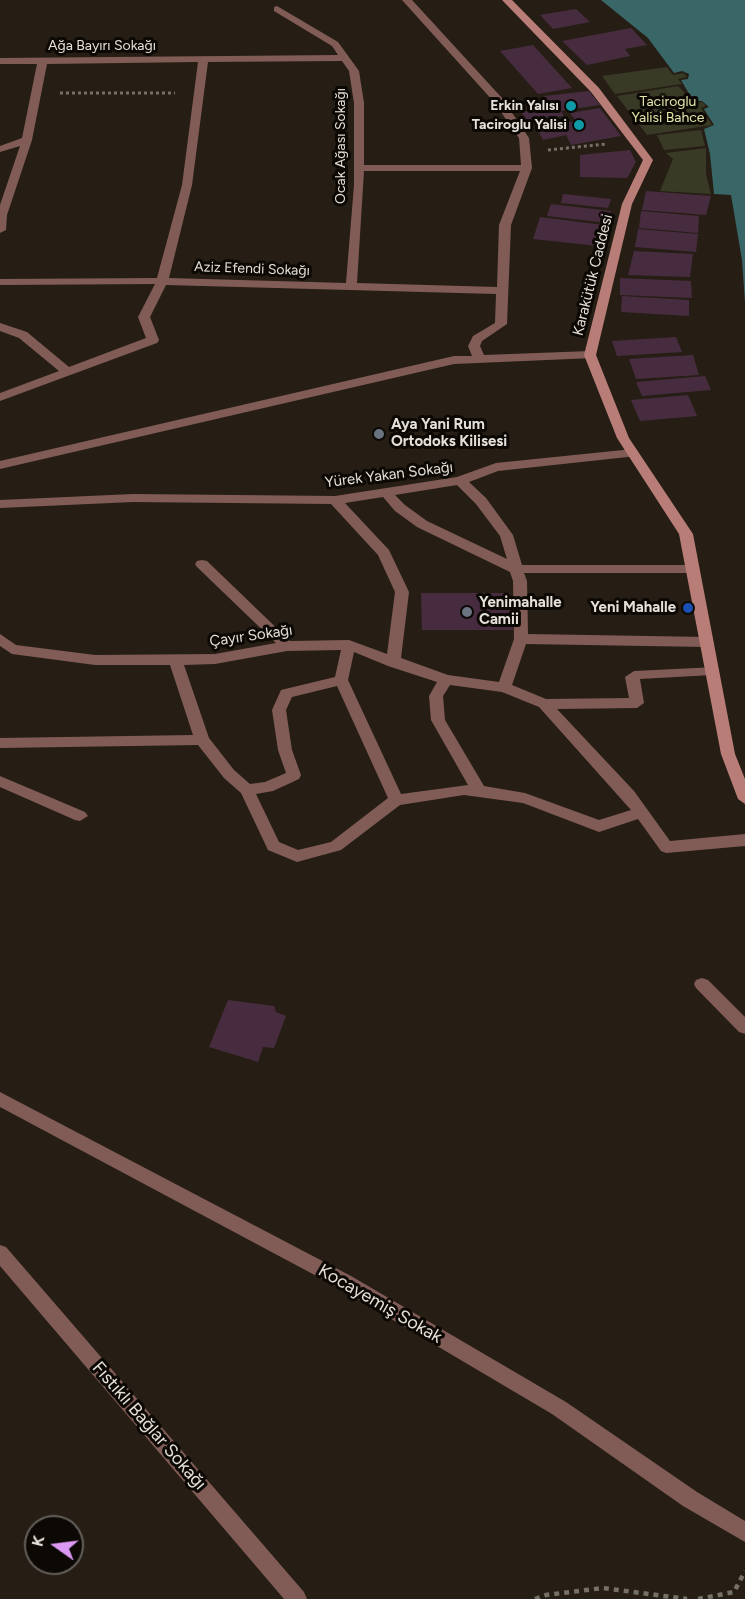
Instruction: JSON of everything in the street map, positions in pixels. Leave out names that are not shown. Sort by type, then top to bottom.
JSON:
[{"type":"main road","name":"Karakütük Caddesi","points":[[507,0],[595,90],[648,160],[627,204],[590,355],[623,438],[686,534],[728,754],[745,799]]},
{"type":"street","points":[[407,0],[498,100],[524,138],[527,168],[505,225],[501,324],[477,339],[474,346],[479,359]]},
{"type":"street","name":"Ocak Ağası Sokağı","points":[[277,9],[335,44],[354,70],[359,103],[358,168],[351,287]]},
{"type":"street","name":"Ağa Bayırı Sokağı","points":[[0,61],[346,58]]},
{"type":"street","points":[[0,397],[153,340],[144,317],[162,281],[187,184],[203,59]]},
{"type":"street","points":[[0,230],[2,214],[27,140],[43,60]]},
{"type":"street","points":[[0,149],[27,140]]},
{"type":"street","points":[[358,168],[527,168]]},
{"type":"street","name":"Aziz Efendi Sokağı","points":[[0,282],[162,281],[503,291]]},
{"type":"street","points":[[0,327],[23,335],[67,372]]},
{"type":"street","points":[[0,465],[454,360],[590,355]]},
{"type":"street","points":[[460,481],[496,467],[633,453]]},
{"type":"street","name":"Yürek Yakan Sokağı","points":[[0,504],[133,498],[335,500],[460,481],[481,501],[506,535],[520,581],[521,639],[504,687]]},
{"type":"street","points":[[386,492],[400,508],[422,524],[516,569],[693,569]]},
{"type":"street","points":[[335,500],[384,553],[402,592],[393,663]]},
{"type":"street","points":[[202,564],[287,646]]},
{"type":"street","name":"Çayır Sokağı","points":[[0,639],[12,649],[95,660],[215,659],[287,646],[349,645],[393,663],[446,680],[504,687]]},
{"type":"street","points":[[521,639],[707,642]]},
{"type":"street","points":[[349,645],[341,680],[396,800]]},
{"type":"street","points":[[176,661],[202,740],[229,774],[248,790],[273,846],[297,856],[336,846],[396,800],[464,790],[525,798],[599,826],[642,812]]},
{"type":"street","points":[[543,704],[637,703],[632,677],[639,674],[712,670]]},
{"type":"street","points":[[248,790],[268,787],[294,775],[285,750],[279,710],[286,693],[341,680]]},
{"type":"street","points":[[446,680],[436,696],[438,720],[478,791]]},
{"type":"street","points":[[504,687],[543,704],[629,795],[666,847],[745,840]]},
{"type":"street","points":[[0,743],[202,740]]},
{"type":"street","points":[[0,781],[80,816]]},
{"type":"street","points":[[702,984],[745,1027]]},
{"type":"street","name":"Kocayemiş Sokak","points":[[0,1099],[345,1282],[559,1408],[690,1499],[745,1532]]},
{"type":"street","name":"Fıstıklı Bağlar Sokağı","points":[[0,1254],[297,1599]]},
{"type":"path","points":[[38,94],[104,91],[200,96]]},
{"type":"path","points":[[525,152],[634,142]]},
{"type":"path","points":[[698,1599],[734,1592],[745,1571]]},
{"type":"path","points":[[535,1599],[546,1595],[603,1588],[687,1599]]},
{"type":"green space","points":[[667,67],[673,75],[684,73],[687,77],[678,79],[682,84],[615,94],[602,76]]},
{"type":"green space","name":"Taciroglu Yalisi Bahce","points":[[678,86],[695,103],[702,102],[706,106],[701,108],[712,125],[647,135],[617,96]]},
{"type":"green space","points":[[701,130],[705,146],[664,150],[657,135]]},
{"type":"green space","points":[[706,148],[706,174],[711,194],[660,191],[673,159],[666,153]]},
{"type":"water","points":[[601,0],[745,0],[745,302],[742,260],[731,195],[714,194],[710,154],[704,129],[714,125],[704,109],[709,107],[702,101],[695,101],[688,92],[681,80],[688,79],[689,74],[682,71],[674,73],[648,38]]},
{"type":"building","points":[[576,9],[590,22],[553,29],[540,15]]},
{"type":"building","points":[[631,28],[647,45],[625,49],[630,56],[587,65],[562,41]]},
{"type":"building","points":[[533,45],[572,88],[538,94],[500,51]]},
{"type":"building","name":"Erkin Yalısı","points":[[589,91],[600,105],[561,111],[564,116],[527,121],[521,112],[550,107],[544,96]]},
{"type":"building","name":"Taciroglu Yalisi","points":[[600,108],[621,136],[571,145],[566,135],[543,140],[536,127],[576,121],[570,113]]},
{"type":"building","points":[[630,150],[636,162],[627,178],[580,177],[580,155]]},
{"type":"building","points":[[646,191],[711,196],[706,215],[642,210]]},
{"type":"building","points":[[563,194],[611,199],[608,208],[561,203]]},
{"type":"building","points":[[551,204],[611,211],[608,223],[547,216]]},
{"type":"building","points":[[641,211],[699,216],[698,233],[639,228]]},
{"type":"building","points":[[540,217],[604,225],[598,246],[533,239]]},
{"type":"building","points":[[638,229],[698,234],[696,252],[635,247]]},
{"type":"building","points":[[634,251],[693,254],[690,277],[628,275]]},
{"type":"building","points":[[620,278],[691,281],[692,298],[620,295]]},
{"type":"building","points":[[622,296],[689,300],[689,316],[621,312]]},
{"type":"building","points":[[676,337],[682,352],[617,356],[612,341]]},
{"type":"building","points":[[693,355],[699,375],[636,379],[629,359]]},
{"type":"building","points":[[705,376],[711,390],[642,396],[636,382]]},
{"type":"building","points":[[688,395],[697,416],[640,421],[631,400]]},
{"type":"building","name":"Yenimahalle Camii","points":[[421,593],[510,593],[513,630],[422,630]]},
{"type":"building","points":[[228,1000],[274,1006],[276,1012],[286,1016],[274,1048],[263,1047],[258,1062],[209,1047]]},
{"type":"place","name":"Erkin Yalısı","points":[[571,106]]},
{"type":"place","name":"Taciroglu Yalisi","points":[[579,125]]},
{"type":"place","name":"Aya Yani Rum Ortodoks Kilisesi","points":[[379,434]]},
{"type":"place","name":"Yeni Mahalle","points":[[688,608]]},
{"type":"place","name":"Yenimahalle Camii","points":[[467,612]]}]
